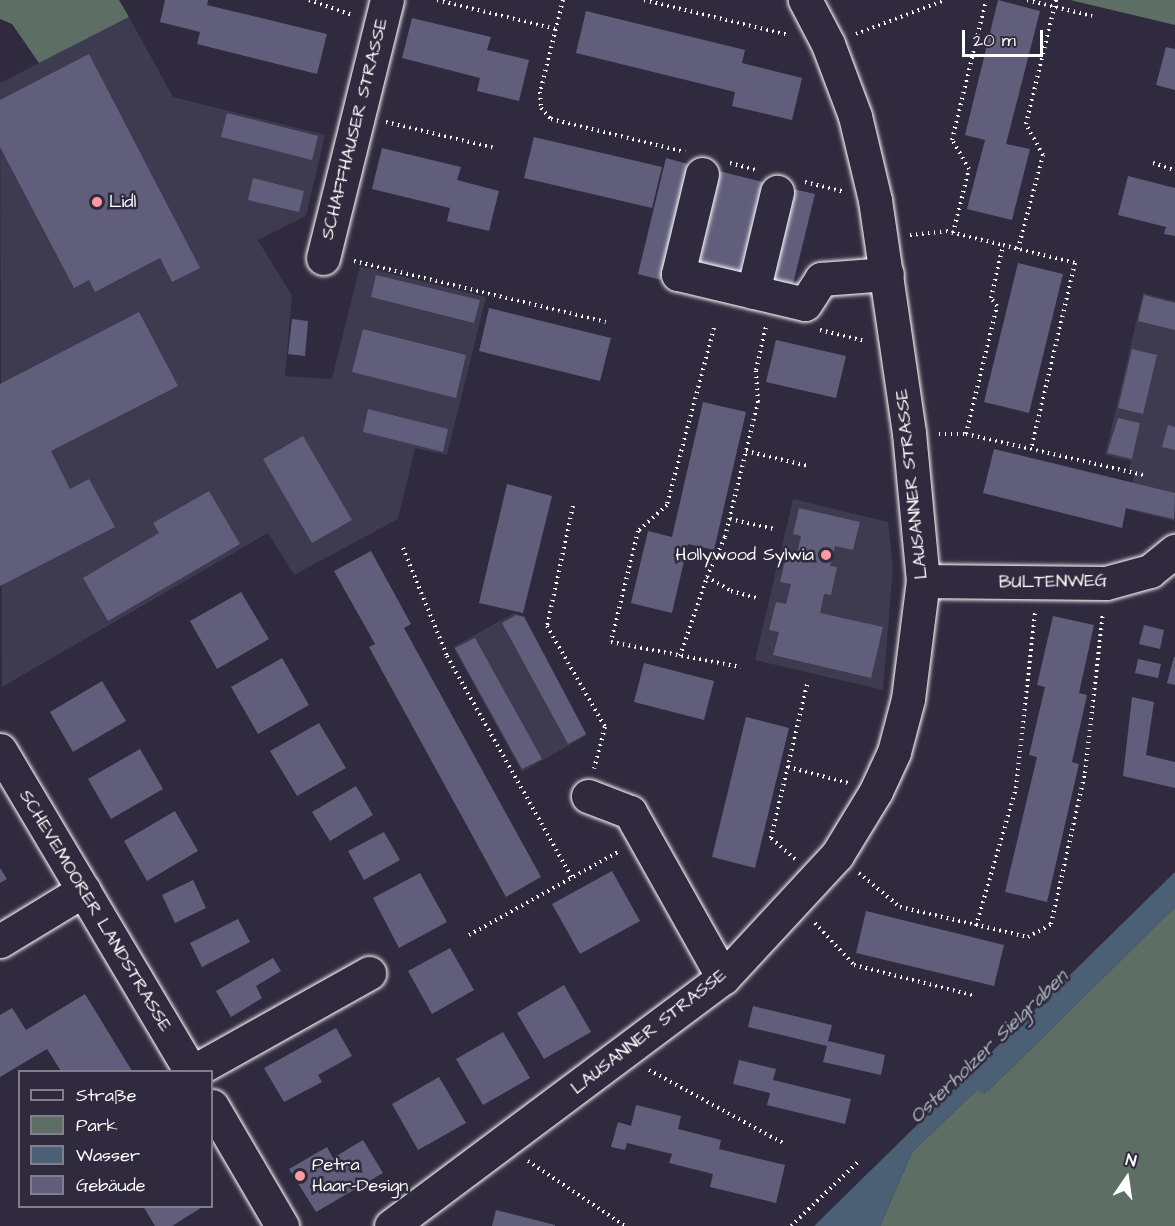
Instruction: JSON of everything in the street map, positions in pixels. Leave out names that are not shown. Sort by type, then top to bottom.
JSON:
[{"type":"street","name":"LAUSANNER STRASSE","points":[[391,1226],[723,978],[816,878],[876,791],[894,752],[908,699],[923,581],[909,433],[882,238],[855,116],[828,45],[805,0]]},
{"type":"street","name":"SCHAFFHAUSER STRASSE","points":[[323,258],[384,13]]},
{"type":"street","points":[[705,163],[678,274],[760,305],[805,304],[821,279],[887,274]]},
{"type":"street","points":[[760,305],[777,181]]},
{"type":"street","name":"BULTENWEG","points":[[923,581],[1038,585],[1106,583],[1150,571],[1175,550]]},
{"type":"street","name":"SCHEVEMOORER LANDSTRASSE","points":[[0,750],[190,1070]]},
{"type":"street","points":[[588,796],[630,812],[723,978]]},
{"type":"street","points":[[1,938],[84,890]]},
{"type":"street","points":[[193,1070],[369,973]]},
{"type":"street","points":[[213,1108],[282,1226]]},
{"type":"path","points":[[309,0],[384,13]]},
{"type":"path","points":[[437,0],[556,29]]},
{"type":"path","points":[[563,0],[540,92],[542,108],[550,119],[777,181],[875,200]]},
{"type":"path","points":[[953,233],[969,169],[952,140],[986,0]]},
{"type":"path","points":[[1027,0],[1092,16]]},
{"type":"path","points":[[1018,249],[1042,155],[1026,124],[1056,0]]},
{"type":"path","points":[[358,116],[494,148]]},
{"type":"path","points":[[1154,163],[1175,170]]},
{"type":"path","points":[[882,238],[953,233],[1076,263],[1031,449]]},
{"type":"path","points":[[966,434],[997,306],[991,298],[1003,245]]},
{"type":"path","points":[[323,258],[370,262],[606,322]]},
{"type":"path","points":[[680,656],[706,577],[730,519],[758,402],[756,370],[760,305]]},
{"type":"path","points":[[714,328],[667,505],[638,531],[611,642],[741,667]]},
{"type":"path","points":[[909,433],[966,434],[1143,475]]},
{"type":"path","points":[[746,451],[808,466]]},
{"type":"path","points":[[573,506],[547,626],[605,728],[588,796]]},
{"type":"path","points":[[730,519],[774,529]]},
{"type":"path","points":[[403,548],[447,656],[572,878]]},
{"type":"path","points":[[706,577],[731,591],[758,598]]},
{"type":"path","points":[[807,684],[771,838],[816,878],[900,907],[1028,937],[1051,924],[1085,773],[1106,583]]},
{"type":"path","points":[[976,926],[1016,788],[1038,585]]},
{"type":"path","points":[[788,767],[876,791]]},
{"type":"path","points":[[469,935],[645,837]]},
{"type":"path","points":[[816,878],[854,965],[972,995]]},
{"type":"path","points":[[621,1054],[783,1143]]},
{"type":"path","points":[[502,1143],[625,1226]]},
{"type":"path","points":[[791,1226],[859,1161]]},
{"type":"shaded area","points":[[129,17],[173,97],[325,135],[306,216],[258,240],[292,296],[285,376],[332,379],[360,266],[486,297],[447,455],[415,448],[398,519],[294,575],[268,533],[2,687],[0,83]]},
{"type":"shaded area","points":[[1143,293],[1175,301],[1175,521],[1126,509],[1135,471],[1129,470],[1131,461],[1105,455]]},
{"type":"shaded area","points":[[793,499],[888,522],[893,568],[883,690],[755,660]]},
{"type":"shaded area","points":[[514,613],[525,617],[587,735],[522,772],[453,647]]},
{"type":"green space","points":[[0,0],[119,0],[129,17],[39,63],[12,24],[0,19]]},
{"type":"green space","points":[[1070,0],[1175,0],[1175,25]]},
{"type":"green space","points":[[1175,907],[1175,1226],[880,1226],[912,1152],[978,1089],[988,1091]]},
{"type":"water","points":[[1175,872],[1175,907],[988,1091],[984,1094],[977,1090],[912,1152],[880,1226],[814,1226]]},
{"type":"building","points":[[165,0],[208,0],[207,5],[327,34],[317,74],[197,44],[200,32],[160,22]]},
{"type":"building","points":[[998,0],[1040,11],[1006,144],[1030,149],[1012,220],[967,209],[985,140],[965,135]]},
{"type":"building","points":[[586,11],[745,50],[742,63],[802,78],[792,120],[732,106],[735,92],[576,53]]},
{"type":"building","points":[[412,18],[491,37],[487,50],[529,60],[519,101],[477,91],[480,78],[402,58]]},
{"type":"building","points":[[1166,47],[1175,49],[1175,90],[1156,85]]},
{"type":"building","name":"Lidl","points":[[89,54],[200,268],[172,282],[160,258],[95,292],[89,280],[74,288],[0,147],[0,100]]},
{"type":"building","points":[[227,113],[318,136],[312,160],[221,137]]},
{"type":"building","points":[[534,137],[662,167],[652,208],[524,178]]},
{"type":"building","points":[[382,148],[461,167],[457,180],[499,191],[489,231],[447,221],[450,208],[372,189]]},
{"type":"building","points":[[666,158],[688,164],[661,280],[638,274]]},
{"type":"building","points":[[719,171],[763,182],[740,276],[696,264]]},
{"type":"building","points":[[1128,176],[1175,188],[1175,236],[1164,234],[1166,227],[1118,215]]},
{"type":"building","points":[[253,178],[304,191],[299,212],[248,200]]},
{"type":"building","points":[[793,189],[815,194],[792,288],[770,283]]},
{"type":"building","points":[[1018,263],[1063,274],[1029,413],[984,402]]},
{"type":"building","points":[[376,275],[480,300],[474,323],[371,297]]},
{"type":"building","points":[[1144,295],[1175,303],[1175,330],[1138,321]]},
{"type":"building","points":[[489,308],[611,338],[600,381],[479,351]]},
{"type":"building","points":[[139,312],[178,386],[51,451],[70,489],[89,479],[115,527],[0,586],[0,384]]},
{"type":"building","points":[[292,319],[308,321],[305,356],[288,354]]},
{"type":"building","points":[[363,329],[466,355],[456,398],[352,372]]},
{"type":"building","points":[[776,340],[846,356],[836,398],[766,382]]},
{"type":"building","points":[[1132,349],[1157,355],[1143,414],[1118,408]]},
{"type":"building","points":[[703,402],[746,412],[714,550],[688,544],[672,613],[631,603],[648,531],[672,537]]},
{"type":"building","points":[[368,409],[448,429],[443,452],[363,432]]},
{"type":"building","points":[[1118,418],[1140,423],[1132,459],[1107,453]]},
{"type":"building","points":[[1168,425],[1175,427],[1175,450],[1162,447]]},
{"type":"building","points":[[303,436],[352,520],[312,543],[263,459]]},
{"type":"building","points":[[994,449],[1175,493],[1174,519],[1126,508],[1122,528],[983,493]]},
{"type":"building","points":[[507,484],[552,496],[523,613],[479,603]]},
{"type":"building","points":[[209,491],[240,544],[108,621],[83,578],[159,533],[153,523]]},
{"type":"building","points":[[799,508],[860,522],[853,550],[835,546],[830,566],[837,567],[831,595],[824,594],[820,613],[883,627],[871,678],[773,655],[779,632],[769,630],[776,602],[786,604],[791,584],[780,582],[786,557],[796,559],[801,536],[793,534]]},
{"type":"building","points":[[371,551],[411,624],[404,628],[541,877],[506,897],[369,647],[375,644],[334,571]]},
{"type":"building","points":[[241,592],[269,639],[217,669],[190,621]]},
{"type":"building","points":[[516,615],[524,617],[586,734],[568,744],[502,623]]},
{"type":"building","points":[[1053,616],[1094,625],[1079,693],[1087,695],[1072,762],[1079,764],[1047,902],[1005,892],[1037,757],[1029,755],[1045,687],[1037,685]]},
{"type":"building","points":[[1144,625],[1164,630],[1160,649],[1139,644]]},
{"type":"building","points":[[475,638],[542,759],[522,769],[455,648]]},
{"type":"building","points":[[1175,657],[1175,685],[1167,683]]},
{"type":"building","points":[[282,658],[309,705],[258,734],[231,687]]},
{"type":"building","points":[[1138,659],[1161,664],[1158,678],[1135,673]]},
{"type":"building","points":[[644,663],[714,681],[704,720],[634,702]]},
{"type":"building","points":[[102,681],[126,721],[73,752],[50,712]]},
{"type":"building","points":[[1132,697],[1154,702],[1146,755],[1175,762],[1175,788],[1123,776]]},
{"type":"building","points":[[746,717],[789,728],[755,868],[712,857]]},
{"type":"building","points":[[319,723],[346,768],[297,796],[270,751]]},
{"type":"building","points":[[140,749],[163,789],[111,819],[88,779]]},
{"type":"building","points":[[356,786],[373,815],[330,841],[312,812]]},
{"type":"building","points":[[175,811],[198,851],[147,881],[124,841]]},
{"type":"building","points":[[384,832],[400,860],[364,880],[348,851]]},
{"type":"building","points":[[0,868],[7,879],[0,883]]},
{"type":"building","points":[[612,871],[640,921],[580,954],[552,904]]},
{"type":"building","points":[[420,873],[447,922],[399,948],[373,898]]},
{"type":"building","points":[[193,880],[206,908],[175,923],[162,895]]},
{"type":"building","points":[[866,911],[1004,945],[994,986],[856,953]]},
{"type":"building","points":[[238,919],[250,942],[202,967],[190,943]]},
{"type":"building","points":[[450,948],[474,990],[432,1014],[408,971]]},
{"type":"building","points":[[273,958],[281,971],[256,986],[262,998],[231,1017],[216,991]]},
{"type":"building","points":[[564,985],[591,1032],[544,1059],[517,1013]]},
{"type":"building","points":[[85,994],[131,1070],[60,1070],[47,1049],[0,1077],[0,1015],[12,1008],[26,1030]]},
{"type":"building","points":[[753,1006],[832,1025],[828,1041],[885,1055],[881,1075],[823,1062],[827,1046],[748,1027]]},
{"type":"building","points":[[336,1028],[352,1056],[318,1075],[322,1082],[284,1102],[264,1068]]},
{"type":"building","points":[[503,1032],[530,1078],[483,1105],[456,1059]]},
{"type":"building","points":[[739,1060],[776,1069],[773,1080],[851,1099],[845,1124],[767,1105],[770,1093],[733,1084]]},
{"type":"building","points":[[439,1077],[466,1123],[418,1150],[392,1104]]},
{"type":"building","points":[[636,1105],[681,1116],[678,1129],[721,1140],[719,1149],[785,1165],[776,1203],[710,1187],[713,1174],[669,1163],[672,1154],[627,1143],[625,1150],[611,1147],[618,1122],[631,1126]]},
{"type":"building","points":[[363,1140],[383,1173],[316,1212],[289,1169],[327,1147],[333,1158]]},
{"type":"building","points":[[144,1208],[201,1208],[172,1226],[155,1226]]},
{"type":"building","points":[[496,1210],[555,1225],[555,1226],[492,1226]]},
{"type":"place","name":"Lidl","points":[[97,202]]},
{"type":"place","name":"Hollywood Sylwia","points":[[826,555]]},
{"type":"place","name":"Petra Haar-Design","points":[[300,1176]]},
{"type":"water label","name":"Osterholzer Sielgraben","points":[[989,1047]]}]
